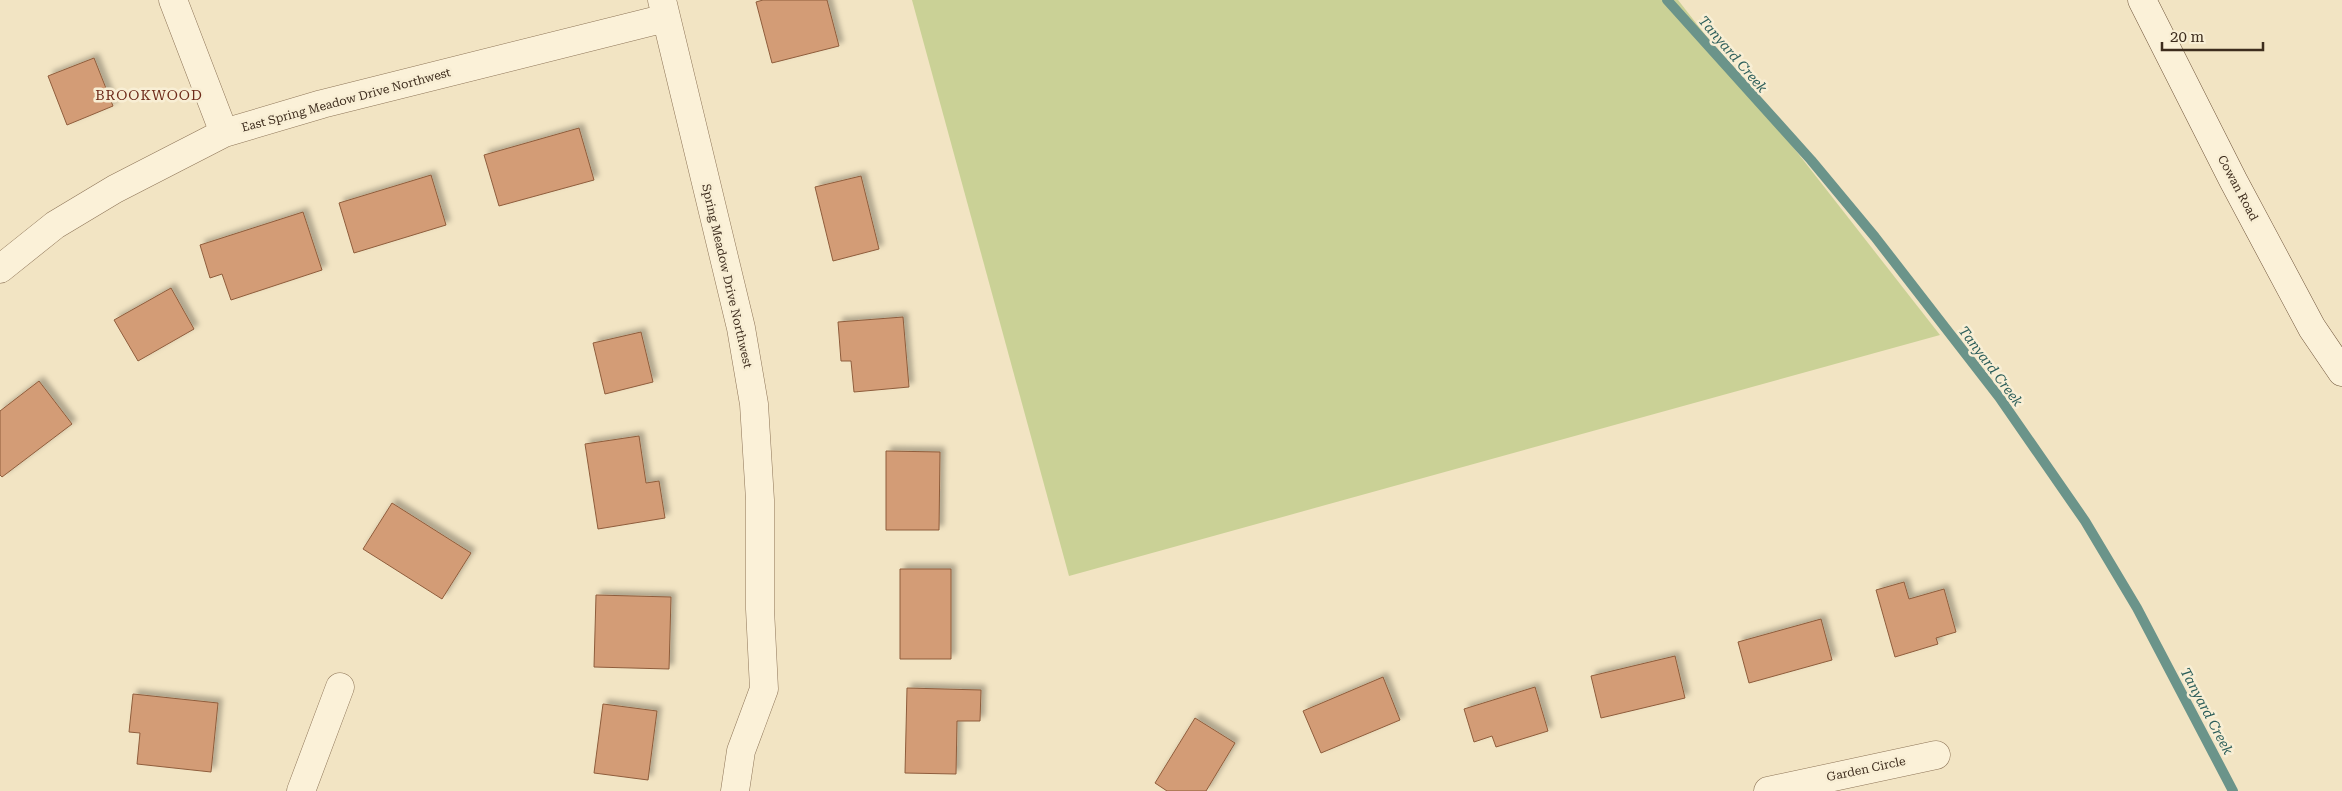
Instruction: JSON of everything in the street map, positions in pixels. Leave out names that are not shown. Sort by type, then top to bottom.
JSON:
[{"type":"street","points":[[173,0],[224,133]]},
{"type":"street","name":"Cowan Road","points":[[2142,0],[2233,180],[2312,328],[2342,372]]},
{"type":"street","name":"East Spring Meadow Drive Northwest","points":[[0,269],[55,225],[115,189],[224,133],[664,9]]},
{"type":"street","name":"Spring Meadow Drive Northwest","points":[[664,9],[741,328],[754,404],[760,500],[760,609],[764,689],[741,751],[735,791]]},
{"type":"street","points":[[301,791],[340,687]]},
{"type":"street","name":"Garden Circle","points":[[1768,791],[1806,787],[1936,755]]},
{"type":"green space","points":[[912,0],[1678,0],[1940,335],[1069,576]]},
{"type":"building","points":[[763,0],[827,0],[839,46],[772,63],[756,2]]},
{"type":"building","points":[[94,58],[113,106],[67,125],[48,76]]},
{"type":"building","points":[[579,128],[594,180],[499,206],[484,155]]},
{"type":"building","points":[[431,175],[446,225],[354,253],[339,203]]},
{"type":"building","points":[[861,176],[879,249],[833,261],[815,187]]},
{"type":"building","points":[[303,212],[322,270],[231,300],[222,274],[210,278],[200,245]]},
{"type":"building","points":[[171,288],[194,329],[138,361],[114,320]]},
{"type":"building","points":[[903,317],[909,387],[854,392],[851,361],[841,361],[838,322]]},
{"type":"building","points":[[641,332],[653,382],[605,394],[593,343]]},
{"type":"building","points":[[39,381],[72,424],[2,477],[0,475],[0,411]]},
{"type":"building","points":[[639,436],[646,483],[659,481],[665,518],[598,529],[585,444]]},
{"type":"building","points":[[886,451],[940,452],[939,530],[886,530]]},
{"type":"building","points":[[392,503],[471,553],[442,599],[363,549]]},
{"type":"building","points":[[900,569],[951,569],[951,659],[900,659]]},
{"type":"building","points":[[1904,582],[1909,599],[1944,589],[1956,632],[1936,638],[1938,644],[1895,657],[1876,590]]},
{"type":"building","points":[[596,595],[671,597],[669,669],[594,667]]},
{"type":"building","points":[[1821,619],[1832,660],[1749,683],[1738,642]]},
{"type":"building","points":[[1675,656],[1685,698],[1601,718],[1591,676]]},
{"type":"building","points":[[1383,677],[1400,720],[1321,753],[1303,711]]},
{"type":"building","points":[[1535,687],[1548,731],[1496,747],[1492,736],[1474,742],[1464,709]]},
{"type":"building","points":[[907,688],[981,690],[980,721],[957,721],[956,774],[905,773]]},
{"type":"building","points":[[133,694],[218,703],[211,772],[137,764],[140,733],[129,732]]},
{"type":"building","points":[[603,704],[657,711],[648,780],[594,773]]},
{"type":"building","points":[[1195,718],[1235,743],[1206,791],[1167,791],[1155,783]]},
{"type":"waterway","name":"Tanyard Creek","points":[[1667,0],[1811,160],[1875,237],[1999,397],[2085,521],[2137,608],[2233,791]]},
{"type":"district","name":"BROOKWOOD","points":[[149,95]]}]
